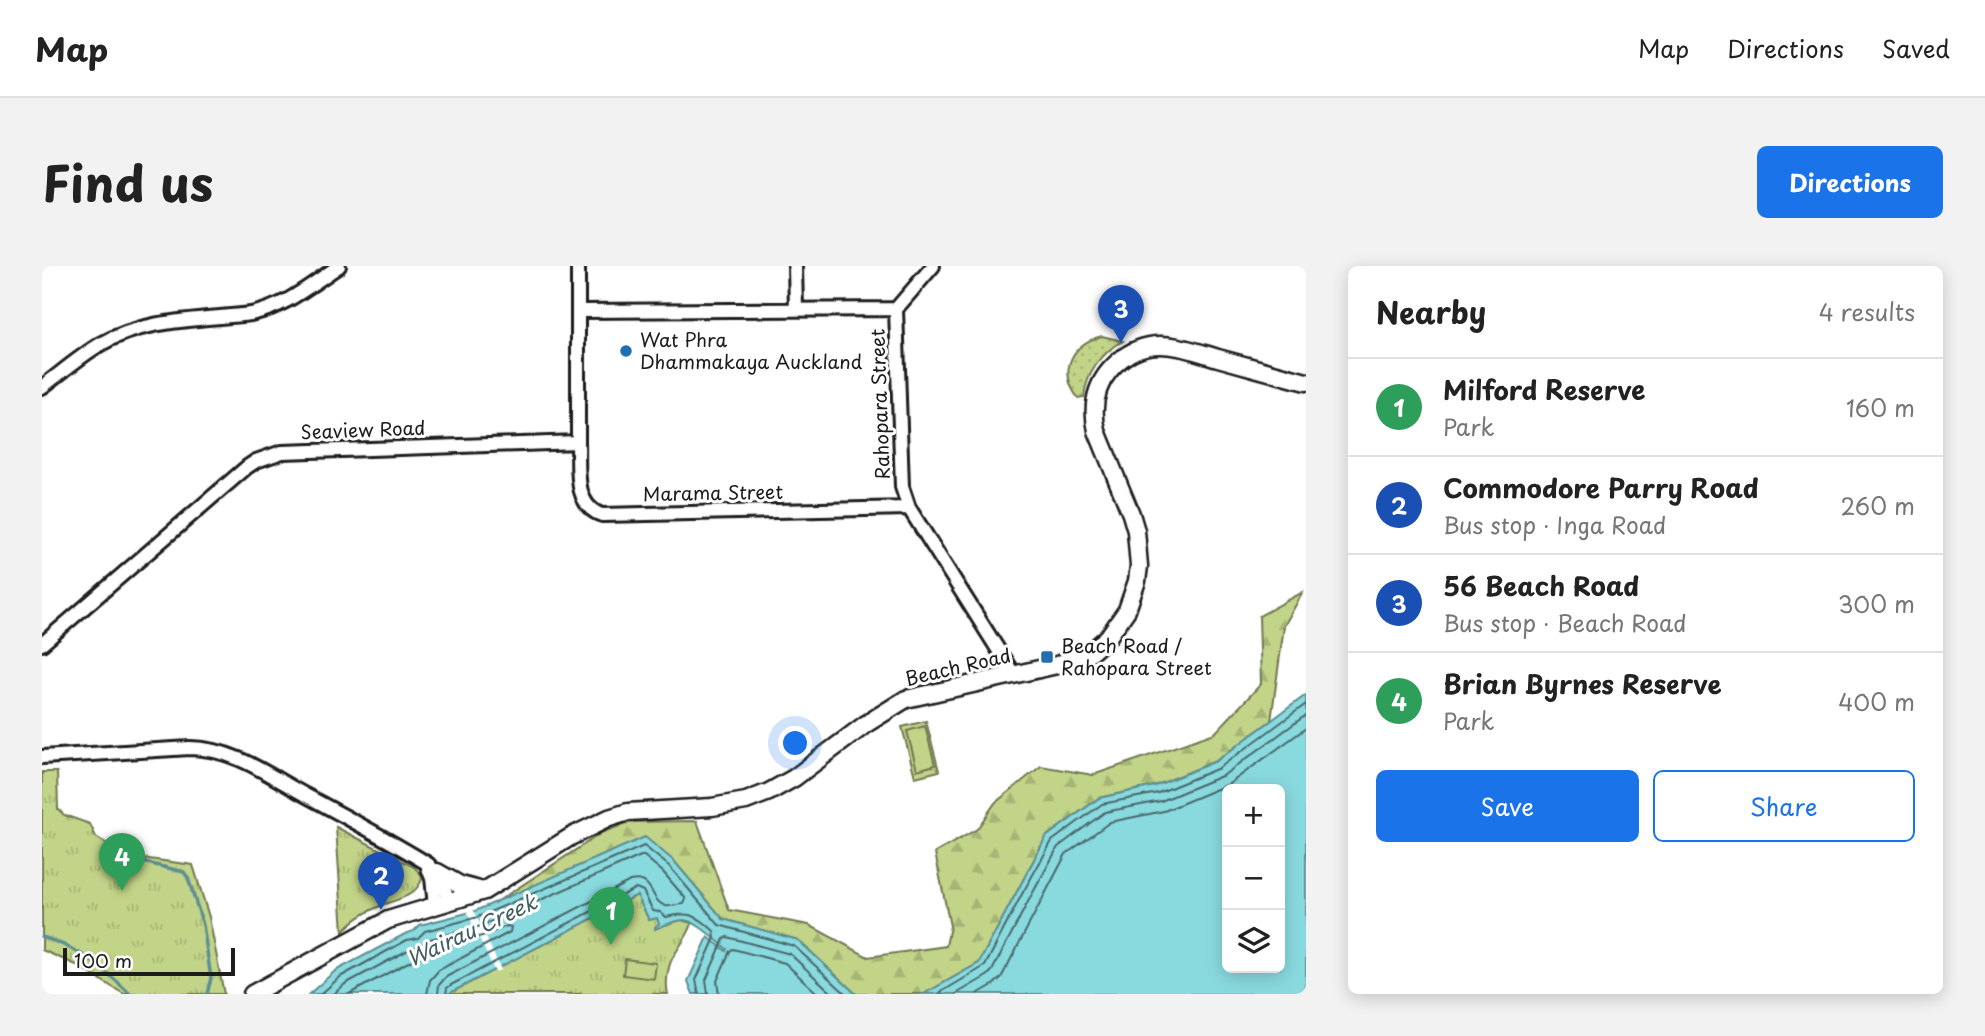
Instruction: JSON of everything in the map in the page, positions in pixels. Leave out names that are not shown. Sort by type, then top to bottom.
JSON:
[{"type":"main road","name":"Beach Road","points":[[252,994],[388,920],[484,891],[572,836],[609,818],[628,812],[712,807],[746,801],[794,778],[866,724],[906,699],[1057,665],[1091,651],[1101,645],[1116,628],[1133,598],[1138,581],[1136,531],[1097,431],[1094,412],[1098,390],[1114,365],[1129,353],[1161,345],[1306,382]]},
{"type":"main road","points":[[437,872],[460,885],[484,891]]},
{"type":"street","points":[[42,387],[90,351],[120,336],[163,323],[251,314],[277,307],[339,266]]},
{"type":"street","points":[[578,266],[579,442]]},
{"type":"street","points":[[795,266],[796,309]]},
{"type":"street","points":[[578,311],[896,309],[933,266]]},
{"type":"street","name":"Rahopara Street","points":[[896,309],[902,487],[908,508],[1014,675]]},
{"type":"street","name":"Marama Street","points":[[579,442],[582,496],[592,511],[602,515],[908,508]]},
{"type":"street","name":"Seaview Road","points":[[42,644],[247,467],[267,457],[282,452],[579,442]]},
{"type":"street","points":[[42,757],[190,748],[222,752],[253,766],[419,859],[437,872],[447,891],[442,903]]},
{"type":"street","points":[[419,859],[428,868],[442,903]]},
{"type":"green space","points":[[1102,336],[1123,341],[1108,351],[1096,365],[1085,388],[1084,397],[1078,398],[1069,378],[1071,360],[1082,345]]},
{"type":"green space","points":[[1303,592],[1284,626],[1271,721],[1216,761],[1155,786],[1099,798],[1046,837],[979,963],[924,994],[856,994],[798,940],[723,919],[674,861],[498,901],[603,832],[631,822],[697,821],[729,910],[809,925],[868,957],[946,946],[950,926],[935,853],[977,829],[995,803],[1041,766],[1093,775],[1215,733],[1261,684],[1259,616]]},
{"type":"green space","points":[[926,721],[939,771],[915,777],[902,727]]},
{"type":"green space","points":[[925,726],[935,765],[917,770],[907,731]]},
{"type":"green space","points":[[42,772],[57,772],[58,809],[64,815],[90,824],[96,837],[127,856],[193,865],[209,917],[224,994],[124,994],[74,964],[42,950]]},
{"type":"green space","points":[[336,827],[414,867],[422,879],[410,894],[365,914],[343,932]]},
{"type":"green space","points":[[637,895],[649,920],[656,917],[660,924],[655,928],[681,920],[692,923],[671,962],[667,979],[668,994],[448,994]]},
{"type":"green space","points":[[625,959],[656,963],[654,979],[623,975]]},
{"type":"water","points":[[1306,695],[1306,994],[924,994],[979,963],[1046,837],[1099,798],[1155,786],[1216,761]]},
{"type":"water","name":"Wairau Creek","points":[[645,837],[674,861],[723,919],[798,940],[856,994],[693,994],[688,981],[708,937],[726,951],[727,949],[688,921],[676,921],[655,929],[659,924],[657,918],[649,920],[637,895],[448,994],[309,994],[335,971],[414,931],[420,925],[475,911]]},
{"type":"pier","points":[[473,909],[501,970],[495,972],[467,912]]},
{"type":"waterway","points":[[139,861],[184,872],[188,878],[203,925],[211,978],[207,994]]},
{"type":"waterway","points":[[42,937],[67,946],[89,960],[130,994]]},
{"type":"place","name":"56 Beach Road","points":[[1121,343]]},
{"type":"place","name":"Wat Phra Dhammakaya Auckland","points":[[626,351]]},
{"type":"place","name":"Beach Road / Rahopara Street","points":[[1047,657]]},
{"type":"place","name":"Brian Byrnes Reserve","points":[[122,891]]},
{"type":"place","name":"Commodore Parry Road","points":[[381,910]]},
{"type":"place","name":"Milford Reserve","points":[[611,945]]}]
